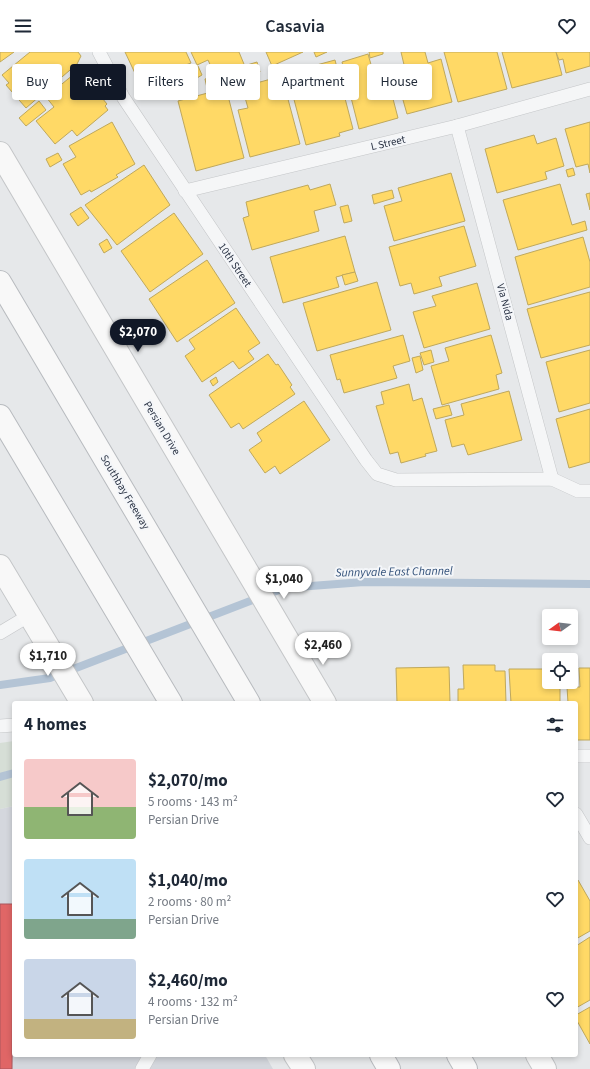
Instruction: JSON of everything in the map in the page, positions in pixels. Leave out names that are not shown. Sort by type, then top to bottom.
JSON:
[{"type":"main road","name":"Persian Drive","points":[[0,153],[324,701]]},
{"type":"main road","name":"Southbay Freeway","points":[[0,282],[248,701]]},
{"type":"main road","points":[[0,416],[167,696]]},
{"type":"main road","points":[[0,566],[81,701]]},
{"type":"main road","points":[[297,1057],[304,1069]]},
{"type":"main road","points":[[382,1057],[389,1069]]},
{"type":"main road","points":[[459,1057],[466,1069]]},
{"type":"main road","points":[[537,1057],[545,1069]]},
{"type":"lane","name":"10th Street","points":[[98,52],[123,97],[185,191],[366,460],[377,474],[396,480],[552,479]]},
{"type":"lane","name":"L Street","points":[[185,191],[457,126],[590,89]]},
{"type":"lane","name":"Via Nida","points":[[457,126],[552,479]]},
{"type":"lane","points":[[552,479],[578,491],[590,491]]},
{"type":"lane","points":[[0,633],[30,615]]},
{"type":"lane","points":[[0,726],[12,725]]},
{"type":"lane","points":[[578,756],[590,756]]},
{"type":"lane","points":[[578,817],[590,838]]},
{"type":"lane","points":[[142,1069],[149,1057]]},
{"type":"shaded area","points":[[12,741],[12,806],[0,809],[0,743]]},
{"type":"shaded area","points":[[12,806],[12,1057],[266,1057],[273,1069],[0,1069],[0,809]]},
{"type":"building: Homes","points":[[0,52],[14,52],[0,62]]},
{"type":"building: Homes","points":[[30,52],[78,52],[81,56],[77,64],[70,64],[70,70],[62,77],[62,64],[15,64]]},
{"type":"building: Homes","points":[[125,52],[186,52],[191,63],[134,64],[134,71]]},
{"type":"building: Homes","points":[[191,52],[239,52],[244,64],[210,64],[208,60],[197,64]]},
{"type":"building: Homes","points":[[266,52],[303,52],[276,64],[271,64]]},
{"type":"building: Homes","points":[[314,52],[327,52],[316,57]]},
{"type":"building: Homes","points":[[369,52],[383,52],[383,54],[370,58]]},
{"type":"building: Homes","points":[[401,52],[425,52],[428,63],[441,59],[452,102],[407,114],[403,100],[432,100],[432,64],[404,64]]},
{"type":"building: Homes","points":[[444,52],[497,52],[507,89],[458,102]]},
{"type":"building: Homes","points":[[502,52],[556,52],[562,75],[512,88]]},
{"type":"building: Homes","points":[[556,52],[590,52],[590,66],[566,73],[563,59],[559,60]]},
{"type":"building: Homes","points":[[368,54],[371,64],[367,64],[367,100],[393,100],[398,118],[359,129],[352,100],[359,100],[359,64],[343,64],[342,62]]},
{"type":"building: Homes","points":[[335,60],[336,64],[320,64]]},
{"type":"building: Homes","points":[[198,66],[202,75],[198,77]]},
{"type":"building: Homes","points":[[12,67],[12,92],[6,85],[9,83],[2,75]]},
{"type":"building: Homes","points":[[70,77],[70,100],[104,100],[107,104],[105,106],[108,110],[77,136],[72,130],[55,144],[36,121],[54,107],[48,100],[62,100],[62,84]]},
{"type":"building: Homes","points":[[268,80],[268,100],[288,100],[300,144],[250,157],[238,110],[248,108],[246,100],[260,100],[260,82]]},
{"type":"building: Homes","points":[[206,93],[206,100],[229,100],[244,158],[196,171],[178,101],[198,100],[198,96]]},
{"type":"building: Homes","points":[[19,100],[35,100],[26,108]]},
{"type":"building: Homes","points":[[294,100],[345,100],[353,129],[339,133],[340,136],[306,145]]},
{"type":"building: Homes","points":[[39,101],[46,110],[26,126],[19,118]]},
{"type":"building: Homes","points":[[112,122],[135,164],[116,175],[118,177],[91,192],[90,190],[81,195],[63,164],[76,157],[69,146]]},
{"type":"building: Homes","points":[[590,122],[590,173],[588,164],[576,167],[565,129]]},
{"type":"building: Homes","points":[[534,135],[537,144],[556,138],[564,166],[545,172],[547,179],[497,193],[485,149]]},
{"type":"building: Homes","points":[[58,153],[62,160],[50,167],[46,159]]},
{"type":"building: Homes","points":[[144,165],[170,205],[117,245],[85,205]]},
{"type":"building: Homes","points":[[573,168],[575,175],[568,177],[566,170]]},
{"type":"building: Homes","points":[[451,173],[465,221],[394,241],[384,206],[402,201],[398,188]]},
{"type":"building: Homes","points":[[330,184],[336,205],[314,211],[319,231],[252,250],[243,218],[249,216],[246,202],[308,185],[310,190]]},
{"type":"building: Homes","points":[[560,184],[572,225],[585,221],[587,230],[518,250],[503,200]]},
{"type":"building: Homes","points":[[392,190],[394,198],[374,204],[372,195]]},
{"type":"building: Homes","points":[[590,193],[590,210],[586,194]]},
{"type":"building: Homes","points":[[348,205],[352,221],[344,223],[340,207]]},
{"type":"building: Homes","points":[[81,207],[89,218],[78,226],[70,214]]},
{"type":"building: Homes","points":[[174,213],[203,254],[150,292],[121,251]]},
{"type":"building: Homes","points":[[464,226],[476,266],[439,277],[442,286],[414,294],[411,283],[400,286],[389,247]]},
{"type":"building: Homes","points":[[345,236],[355,272],[336,277],[339,287],[283,303],[270,257]]},
{"type":"building: Homes","points":[[583,237],[590,262],[590,287],[528,305],[515,257]]},
{"type":"building: Homes","points":[[107,239],[112,248],[104,253],[99,244]]},
{"type":"building: Homes","points":[[207,260],[235,303],[177,342],[149,299]]},
{"type":"building: Homes","points":[[355,272],[358,281],[345,285],[342,275]]},
{"type":"building: Homes","points":[[377,282],[391,330],[317,351],[303,303]]},
{"type":"building: Homes","points":[[477,283],[490,329],[424,348],[413,312],[436,306],[432,296]]},
{"type":"building: Homes","points":[[590,292],[590,345],[541,358],[527,309]]},
{"type":"building: Homes","points":[[236,308],[260,343],[248,351],[254,359],[239,369],[233,361],[202,382],[185,356],[195,349],[189,340]]},
{"type":"building: Homes","points":[[403,335],[410,361],[393,366],[397,378],[344,393],[340,379],[337,380],[330,355]]},
{"type":"building: Homes","points":[[491,335],[502,373],[496,375],[499,389],[442,405],[431,366],[449,361],[445,348]]},
{"type":"building: Homes","points":[[431,350],[434,362],[424,365],[420,353]]},
{"type":"building: Homes","points":[[590,350],[590,403],[559,412],[546,362]]},
{"type":"building: Homes","points":[[268,354],[276,365],[278,364],[292,385],[290,387],[295,394],[243,429],[239,423],[231,428],[209,395]]},
{"type":"building: Homes","points":[[420,356],[423,370],[416,373],[412,358]]},
{"type":"building: Homes","points":[[216,377],[218,382],[213,386],[210,381]]},
{"type":"building: Homes","points":[[409,384],[413,401],[422,398],[437,451],[425,454],[426,456],[401,463],[398,452],[390,454],[376,406],[384,404],[381,392]]},
{"type":"building: Homes","points":[[509,391],[522,440],[468,455],[464,444],[452,447],[445,420],[464,415],[461,404]]},
{"type":"building: Homes","points":[[304,401],[330,440],[280,474],[275,466],[265,473],[249,450],[262,441],[257,433]]},
{"type":"building: Homes","points":[[449,405],[452,415],[436,419],[433,409]]},
{"type":"building: Homes","points":[[590,409],[590,462],[569,468],[556,419]]},
{"type":"building: Homes","points":[[463,665],[495,665],[495,671],[505,671],[506,701],[458,701],[458,689],[464,689]]},
{"type":"building: Homes","points":[[449,667],[450,701],[397,701],[396,668]]},
{"type":"building: Homes","points":[[579,668],[590,668],[590,740],[578,740],[578,701],[568,701],[567,689],[578,689],[578,687],[580,687]]},
{"type":"building: Homes","points":[[509,669],[542,669],[542,689],[560,689],[560,701],[511,701]]},
{"type":"building: Homes","points":[[578,880],[590,901],[590,931],[578,938]]},
{"type":"building: Homes","points":[[590,937],[590,1000],[578,1007],[578,945]]},
{"type":"building: Homes","points":[[590,1007],[590,1044],[578,1023],[578,1014]]},
{"type":"building: Shops","points":[[0,904],[12,904],[12,1069],[0,1069]]},
{"type":"waterway","name":"Sunnyvale East Channel","points":[[0,685],[50,678],[284,588],[364,582],[590,584]]},
{"type":"waterway","points":[[0,777],[12,774]]}]
